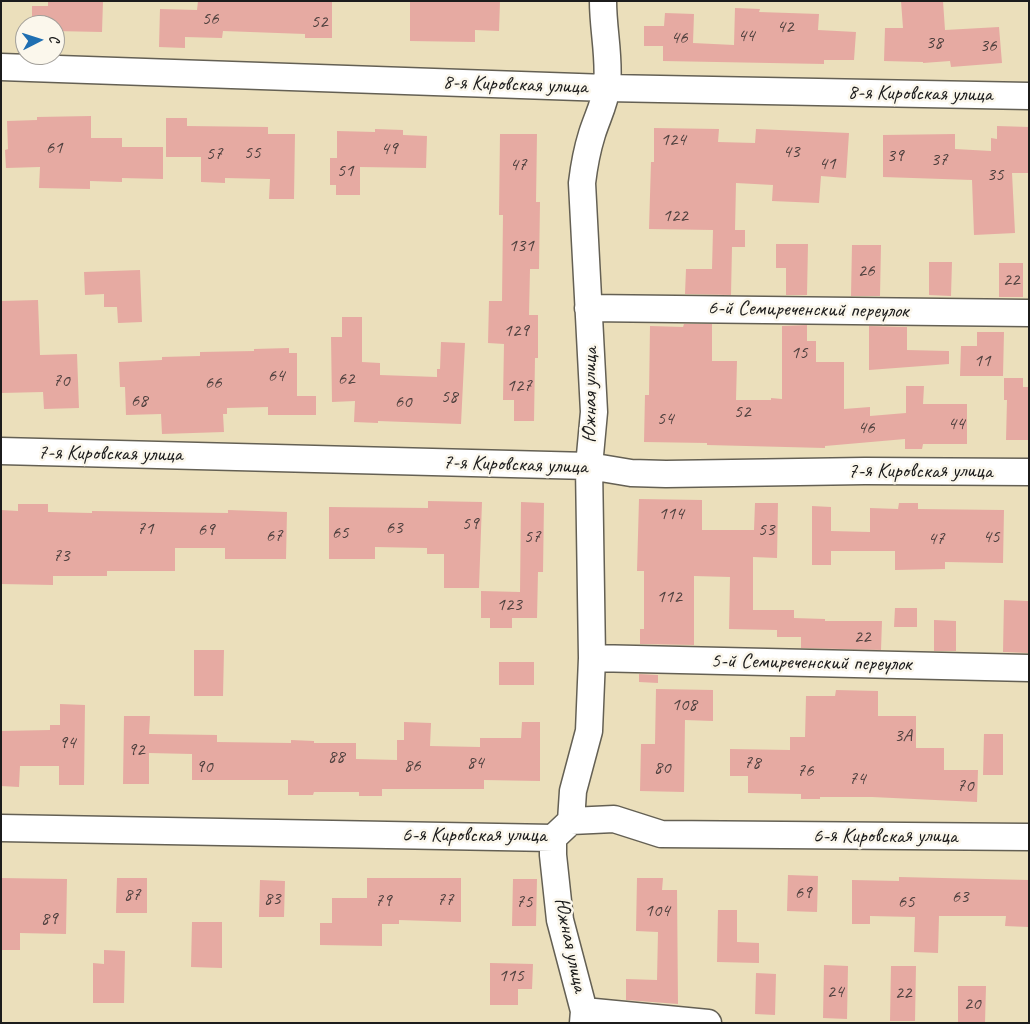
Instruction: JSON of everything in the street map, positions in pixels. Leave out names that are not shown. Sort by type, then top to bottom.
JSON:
[{"type":"street","name":"Южная улица","points":[[584,1017],[560,920],[553,855],[589,731],[592,658],[589,466],[594,412],[582,183],[585,158],[607,88],[608,63],[602,1]]},
{"type":"street","name":"8-я Кировская улица","points":[[1,67],[607,88],[1029,96]]},
{"type":"street","name":"6-й Семиреченский переулок","points":[[588,308],[1029,312]]},
{"type":"street","name":"7-я Кировская улица","points":[[1,451],[589,466],[631,472],[666,474],[865,470],[1029,472]]},
{"type":"street","name":"5-й Семиреченский переулок","points":[[592,658],[1029,668]]},
{"type":"street","name":"6-я Кировская улица","points":[[1,828],[562,829],[614,819],[661,834],[1029,836]]},
{"type":"street","points":[[584,1017],[708,1023]]},
{"type":"building","points":[[48,1],[103,1],[102,32],[65,31],[65,15],[32,15],[32,6],[48,6]]},
{"type":"building","points":[[198,1],[332,1],[332,38],[305,38],[305,34],[223,31],[222,38],[185,37],[185,48],[159,47],[160,9],[197,10]]},
{"type":"building","points":[[410,1],[500,1],[499,31],[475,30],[475,42],[410,41]]},
{"type":"building","points":[[901,1],[943,1],[945,30],[999,27],[1002,63],[951,67],[950,61],[923,63],[884,61],[885,28],[903,28]]},
{"type":"building","points":[[735,8],[760,9],[759,12],[819,14],[818,30],[856,32],[854,60],[824,60],[824,64],[663,61],[663,46],[644,46],[644,26],[664,26],[665,13],[694,14],[693,43],[734,45]]},
{"type":"building","points":[[91,116],[91,138],[122,138],[122,147],[163,147],[163,179],[122,178],[122,182],[90,181],[90,189],[39,188],[40,167],[6,168],[5,150],[8,149],[7,121],[37,120],[37,117]]},
{"type":"building","points":[[166,118],[187,118],[187,126],[268,127],[268,134],[295,134],[294,199],[269,199],[270,179],[225,178],[225,183],[201,182],[201,157],[166,157]]},
{"type":"building","points":[[997,126],[1029,127],[1029,173],[1012,173],[1015,233],[974,235],[972,180],[883,177],[883,135],[955,134],[955,149],[991,151],[991,138],[997,139]]},
{"type":"building","points":[[654,128],[719,129],[718,142],[755,143],[756,129],[849,133],[846,178],[821,176],[819,203],[772,201],[773,185],[736,183],[735,230],[745,230],[745,247],[732,247],[731,295],[685,294],[686,269],[712,269],[713,230],[649,229],[651,162],[654,162]]},
{"type":"building","points":[[375,129],[403,130],[403,135],[427,136],[426,168],[360,167],[360,195],[336,195],[336,185],[330,185],[330,158],[337,158],[337,131],[375,132]]},
{"type":"building","points":[[500,134],[537,134],[536,202],[540,202],[539,269],[530,269],[529,315],[538,315],[538,358],[535,358],[534,421],[514,421],[514,400],[503,400],[504,344],[488,343],[489,301],[502,301],[503,215],[499,215]]},
{"type":"building","points":[[776,244],[808,244],[807,295],[786,295],[786,268],[776,268]]},
{"type":"building","points":[[852,245],[881,245],[880,296],[851,296]]},
{"type":"building","points":[[929,262],[952,262],[951,296],[929,295]]},
{"type":"building","points":[[999,263],[1023,263],[1023,297],[999,297]]},
{"type":"building","points":[[140,270],[142,322],[118,323],[117,307],[104,307],[104,294],[85,295],[84,272]]},
{"type":"building","points":[[38,300],[40,355],[77,354],[79,408],[44,409],[43,392],[1,393],[1,301]]},
{"type":"building","points":[[342,317],[362,317],[362,362],[380,363],[380,375],[437,377],[437,369],[440,369],[441,342],[465,343],[461,424],[354,422],[355,401],[332,402],[331,337],[342,337]]},
{"type":"building","points":[[684,324],[712,324],[712,361],[737,361],[736,400],[782,399],[782,326],[807,325],[807,341],[816,341],[816,362],[844,362],[844,409],[870,407],[870,416],[906,413],[906,386],[924,386],[923,404],[967,404],[967,444],[923,444],[922,449],[905,449],[905,439],[825,446],[825,448],[644,442],[645,395],[649,395],[650,326],[683,327]]},
{"type":"building","points":[[869,326],[907,327],[907,350],[949,351],[949,364],[869,370]]},
{"type":"building","points":[[977,332],[1004,332],[1003,376],[960,376],[961,346],[977,346]]},
{"type":"building","points":[[289,348],[289,353],[297,353],[297,396],[316,396],[316,415],[268,415],[268,407],[227,408],[227,414],[223,414],[224,432],[162,434],[161,414],[126,415],[125,387],[120,387],[119,362],[162,360],[162,357],[200,356],[200,352]]},
{"type":"building","points":[[1004,378],[1023,378],[1023,387],[1029,387],[1029,440],[1006,440],[1007,400],[1004,400]]},
{"type":"building","points":[[639,499],[702,500],[702,530],[754,530],[755,503],[778,503],[777,558],[753,557],[753,610],[794,610],[794,618],[825,619],[825,621],[882,621],[881,650],[801,648],[801,637],[777,637],[777,630],[729,629],[730,577],[694,576],[694,645],[640,644],[640,629],[644,629],[644,571],[637,571]]},
{"type":"building","points":[[428,501],[482,502],[479,588],[444,588],[444,554],[427,554],[427,548],[375,547],[375,559],[329,559],[329,507],[428,508]]},
{"type":"building","points":[[521,502],[544,503],[543,572],[538,572],[537,618],[512,618],[512,628],[490,628],[490,618],[481,618],[481,591],[520,592]]},
{"type":"building","points":[[899,503],[918,503],[918,509],[1004,510],[1003,563],[945,562],[945,569],[895,570],[895,551],[831,551],[831,565],[812,565],[812,506],[831,507],[831,531],[870,532],[870,508],[898,509]]},
{"type":"building","points":[[18,504],[48,504],[48,512],[228,513],[228,510],[287,512],[286,559],[225,559],[225,548],[175,548],[175,571],[107,571],[107,576],[53,576],[53,585],[1,584],[1,510],[18,511]]},
{"type":"building","points":[[1004,600],[1028,601],[1028,653],[1003,652]]},
{"type":"building","points":[[895,608],[917,608],[917,627],[894,627]]},
{"type":"building","points":[[934,620],[956,621],[956,651],[934,651]]},
{"type":"building","points":[[194,650],[224,650],[223,696],[194,696]]},
{"type":"building","points":[[499,662],[534,662],[534,685],[499,685]]},
{"type":"building","points":[[639,674],[658,675],[658,683],[639,682]]},
{"type":"building","points":[[656,689],[713,690],[713,721],[685,720],[684,792],[640,791],[641,744],[655,744]]},
{"type":"building","points":[[836,690],[878,691],[878,716],[916,716],[916,748],[944,748],[944,770],[978,770],[977,802],[872,797],[801,799],[801,794],[748,793],[748,776],[730,776],[730,749],[790,750],[790,737],[805,737],[806,696],[835,696]]},
{"type":"building","points":[[60,704],[85,705],[84,785],[59,785],[59,766],[20,766],[19,787],[1,786],[1,731],[50,730],[50,725],[60,725]]},
{"type":"building","points":[[124,716],[150,716],[149,734],[217,735],[217,742],[291,743],[291,740],[314,741],[314,743],[356,743],[356,759],[397,760],[397,740],[404,740],[404,722],[431,723],[430,746],[480,747],[480,738],[521,738],[522,722],[540,722],[540,781],[484,780],[484,789],[382,789],[382,796],[359,796],[359,792],[314,792],[313,795],[288,795],[288,780],[192,780],[192,754],[149,753],[149,784],[123,784]]},
{"type":"building","points":[[984,734],[1003,734],[1003,775],[983,775]]},
{"type":"building","points":[[788,875],[818,876],[817,912],[787,911]]},
{"type":"building","points":[[899,877],[1029,880],[1028,927],[1005,926],[1006,916],[939,916],[938,953],[914,952],[915,917],[870,916],[870,924],[852,924],[852,880],[899,881]]},
{"type":"building","points":[[1,878],[67,879],[66,934],[20,933],[20,950],[1,950]]},
{"type":"building","points":[[117,878],[147,878],[147,913],[116,913]]},
{"type":"building","points":[[367,878],[461,878],[461,922],[399,920],[399,924],[382,924],[382,946],[320,945],[320,923],[332,923],[332,898],[367,898]]},
{"type":"building","points":[[637,878],[663,878],[662,890],[677,890],[678,1004],[626,1000],[626,979],[657,980],[658,932],[636,931]]},
{"type":"building","points":[[513,879],[537,879],[536,926],[512,926]]},
{"type":"building","points":[[260,880],[285,881],[284,917],[259,917]]},
{"type":"building","points":[[718,910],[737,910],[737,942],[759,943],[759,963],[717,962]]},
{"type":"building","points":[[192,922],[222,922],[222,968],[191,967]]},
{"type":"building","points":[[104,950],[125,951],[124,1003],[93,1003],[93,963],[104,964]]},
{"type":"building","points":[[490,963],[533,964],[532,989],[518,989],[518,1005],[490,1005]]},
{"type":"building","points":[[824,965],[848,966],[847,1019],[823,1018]]},
{"type":"building","points":[[891,966],[916,966],[915,1021],[890,1021]]},
{"type":"building","points":[[756,973],[776,974],[775,1015],[755,1014]]},
{"type":"building","points":[[958,986],[986,986],[985,1023],[958,1023]]}]
